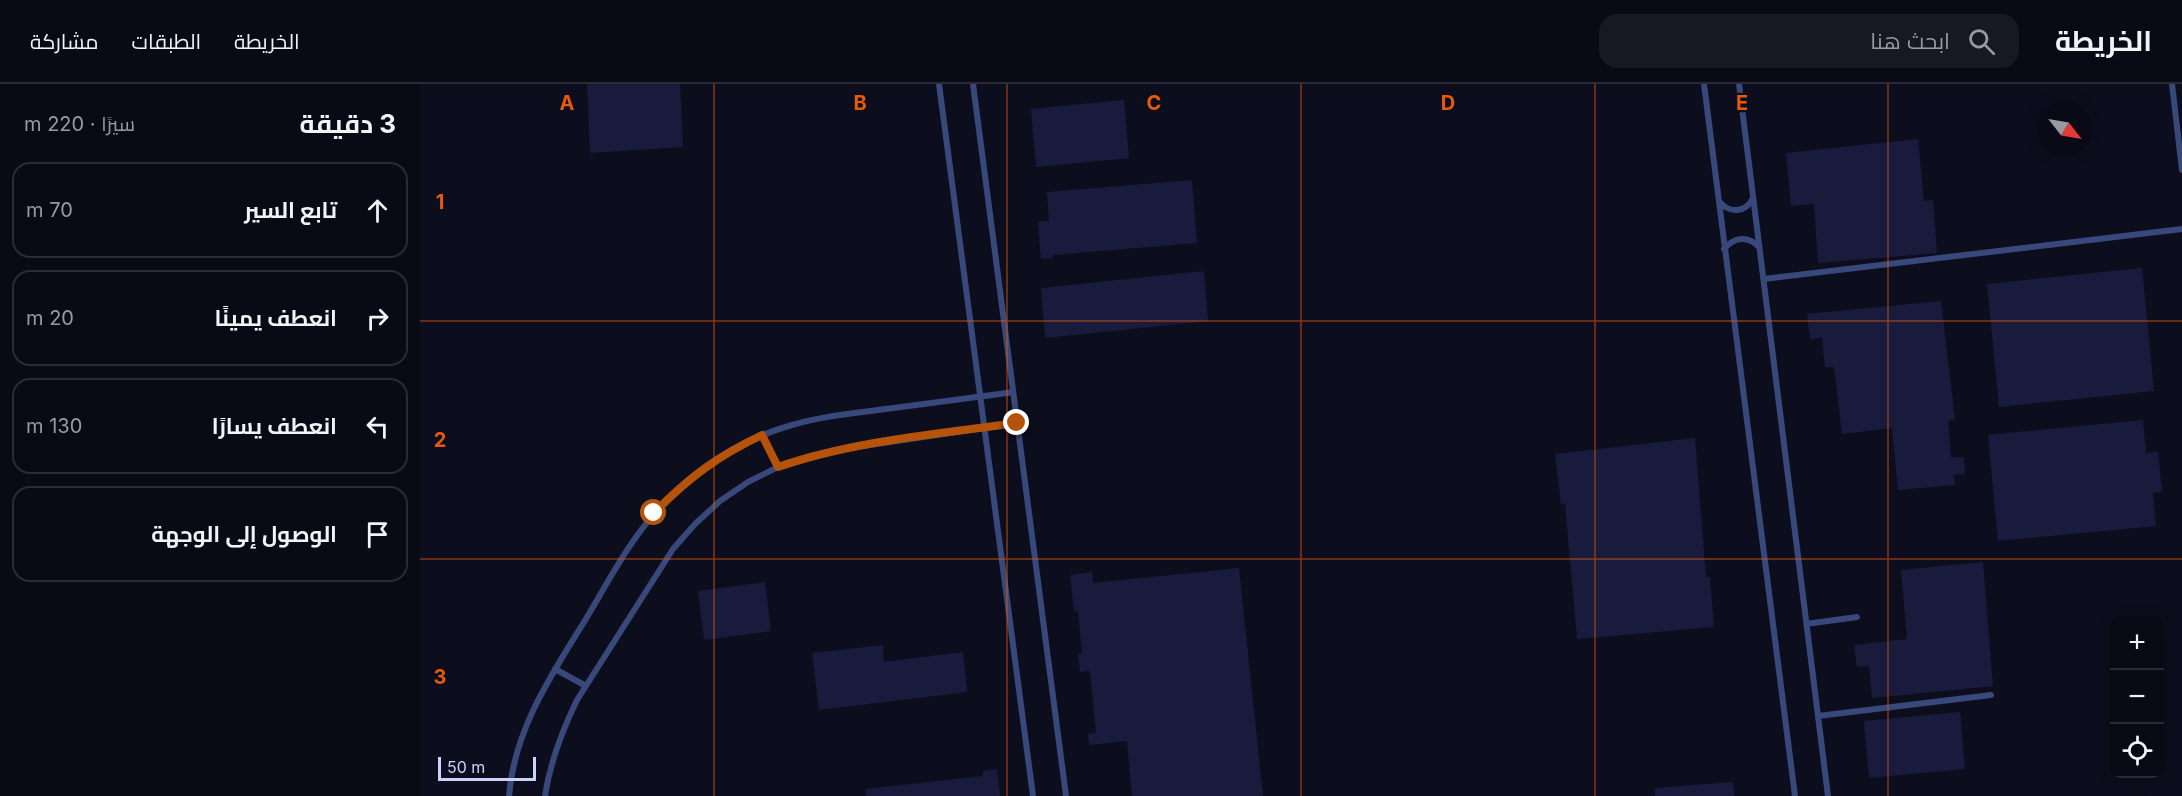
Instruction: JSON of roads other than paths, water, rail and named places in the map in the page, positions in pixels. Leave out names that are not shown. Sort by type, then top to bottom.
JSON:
[{"type":"lane","points":[[939,84],[1033,796]]},
{"type":"lane","points":[[972,84],[1066,796]]},
{"type":"lane","points":[[1704,84],[1795,796]]},
{"type":"lane","points":[[1739,84],[1828,796]]},
{"type":"lane","points":[[2172,84],[2182,170]]},
{"type":"lane","points":[[1718,200],[1727,209],[1740,210],[1750,203],[1753,197]]},
{"type":"lane","points":[[1764,279],[2182,229]]},
{"type":"lane","points":[[1724,249],[1734,240],[1741,238],[1755,242],[1760,247]]},
{"type":"lane","points":[[508,796],[516,752],[527,720],[555,669],[634,540],[654,513],[677,489],[703,468],[731,450],[762,435],[793,424],[826,417],[1013,392]]},
{"type":"lane","points":[[545,796],[554,754],[564,727],[586,686],[672,549],[720,501],[748,482],[778,467],[810,456],[1017,423]]},
{"type":"lane","points":[[762,435],[778,467]]},
{"type":"lane","points":[[1806,624],[1857,617]]},
{"type":"lane","points":[[555,669],[586,686]]},
{"type":"lane","points":[[1818,716],[1991,695]]}]
